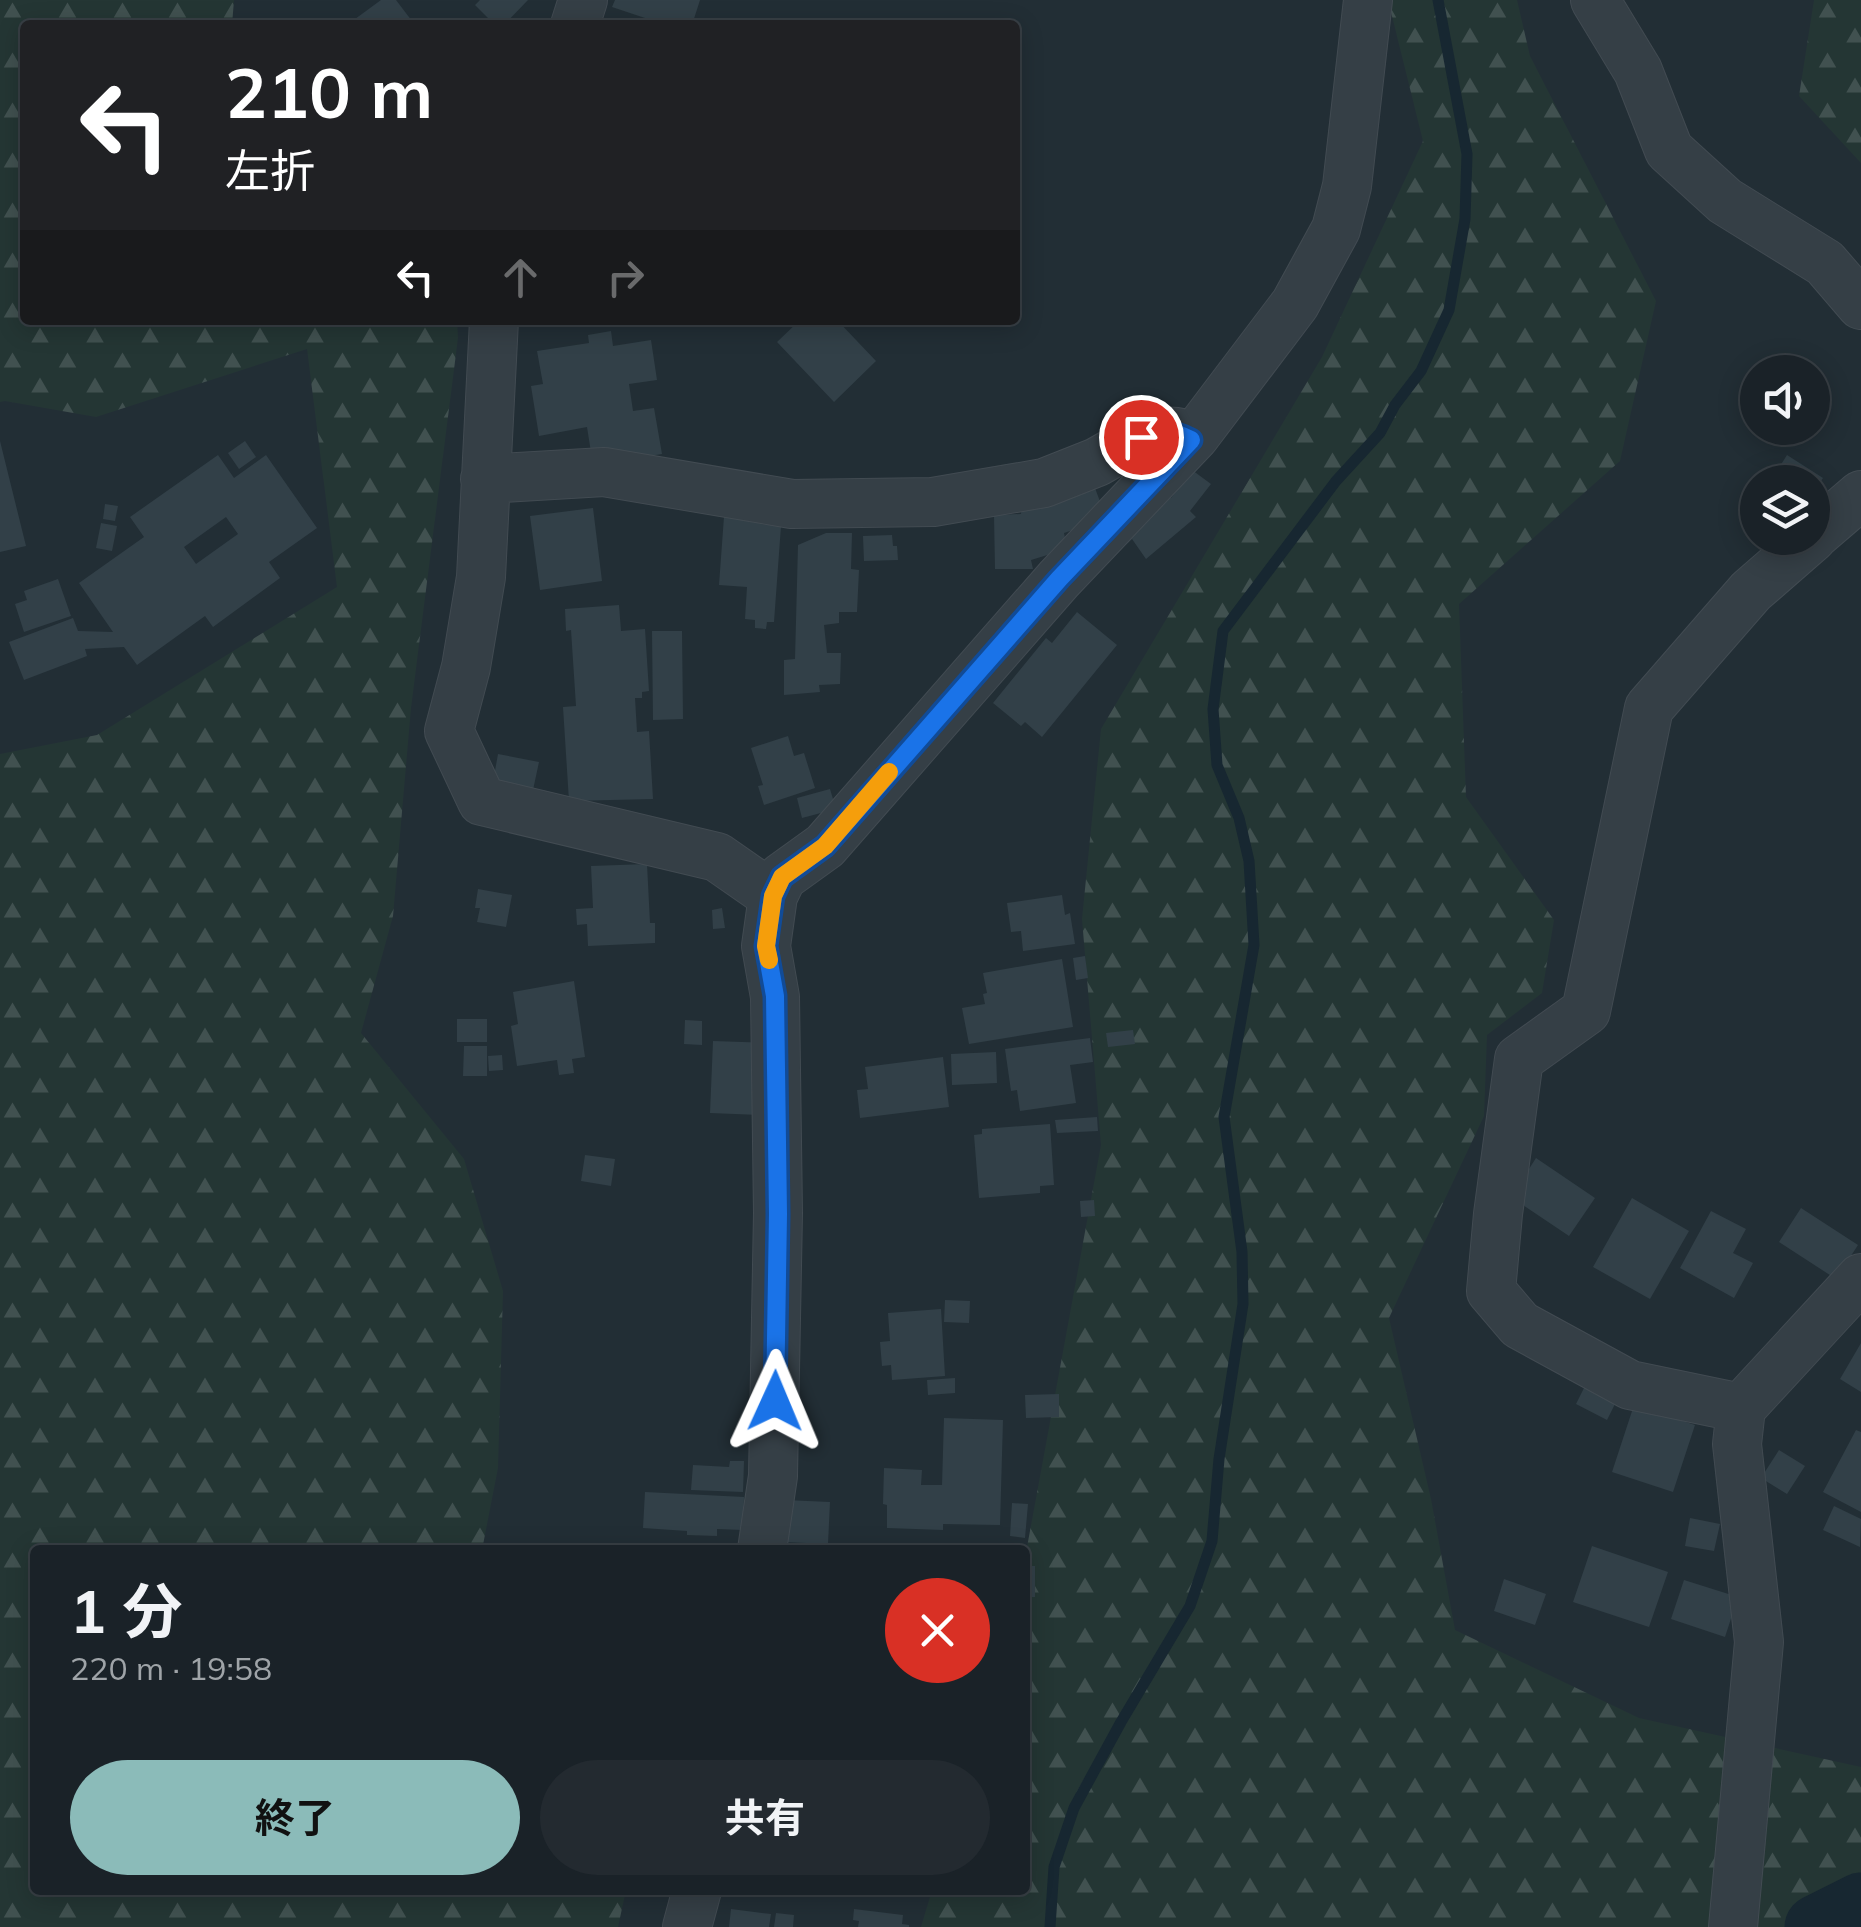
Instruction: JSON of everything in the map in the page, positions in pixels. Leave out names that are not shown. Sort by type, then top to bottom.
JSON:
[{"type":"street","points":[[1595,0],[1638,71],[1669,150],[1725,201],[1825,262],[1861,306]]},
{"type":"street","points":[[763,1545],[773,1476],[778,1232],[775,996],[766,946],[773,896],[782,877],[825,846],[1059,579],[1191,440],[1295,304],[1336,228],[1347,186],[1355,3]]},
{"type":"street","points":[[494,325],[481,577],[466,667],[449,731],[482,801],[718,857],[773,896]]},
{"type":"street","points":[[485,480],[604,472],[792,504],[933,502],[1044,484],[1160,431],[1176,432],[1191,440]]},
{"type":"street","points":[[1830,522],[1861,495]]},
{"type":"street","points":[[1741,1408],[1630,1385],[1520,1325],[1491,1291],[1520,1059],[1586,1011],[1649,708],[1751,591],[1792,555]]},
{"type":"street","points":[[1733,1927],[1759,1642],[1737,1444],[1741,1408],[1861,1278]]},
{"type":"street","points":[[687,1927],[696,1895]]},
{"type":"green space","points":[[0,0],[234,0],[232,20],[20,20],[20,325],[457,325],[411,708],[393,916],[361,1033],[464,1159],[503,1291],[498,1468],[483,1545],[30,1545],[30,1895],[625,1895],[618,1927],[0,1927],[0,754],[97,735],[337,587],[307,349],[96,417],[0,402]]},
{"type":"green space","points":[[1388,0],[1517,0],[1530,56],[1656,301],[1620,461],[1459,604],[1466,797],[1554,920],[1542,993],[1487,1035],[1484,1116],[1389,1318],[1431,1499],[1455,1630],[1639,1718],[1861,1767],[1861,1927],[921,1927],[931,1895],[1030,1895],[1027,1545],[1101,1145],[1082,919],[1101,729],[1322,357],[1423,141]]},
{"type":"green space","points":[[1814,0],[1861,0],[1861,163],[1799,96]]},
{"type":"building","points":[[381,0],[396,0],[411,20],[354,20]]},
{"type":"building","points":[[480,0],[528,0],[509,20],[490,20],[475,5]]},
{"type":"building","points":[[615,0],[700,0],[694,20],[651,20],[612,7]]},
{"type":"building","points":[[795,325],[842,325],[876,361],[834,402],[777,342]]},
{"type":"building","points":[[611,331],[613,346],[651,340],[657,380],[629,384],[633,411],[654,408],[662,454],[593,465],[587,427],[539,436],[531,386],[543,384],[537,351],[589,343],[588,335]]},
{"type":"building","points":[[0,441],[26,546],[0,552]]},
{"type":"building","points":[[245,441],[256,457],[239,469],[228,453]]},
{"type":"building","points":[[218,455],[234,478],[266,455],[317,528],[269,562],[280,578],[213,627],[205,616],[137,665],[124,647],[85,649],[87,656],[24,680],[9,642],[73,618],[78,631],[113,632],[79,583],[144,537],[130,517]],"holes":[[[226,517],[238,534],[196,564],[184,547]]]},
{"type":"building","points":[[1787,455],[1803,465],[1781,465]]},
{"type":"building","points":[[1192,470],[1211,484],[1190,511],[1196,517],[1146,559],[1132,539],[1123,547],[1119,537],[1163,490],[1171,498]]},
{"type":"building","points":[[1095,488],[1102,507],[1093,508],[1097,522],[1064,533],[1067,549],[1031,560],[1033,569],[995,569],[994,515],[1021,514],[1023,497],[1048,505]]},
{"type":"building","points":[[725,503],[763,513],[762,524],[781,526],[774,622],[767,622],[766,629],[755,628],[755,620],[745,619],[747,587],[719,585]]},
{"type":"building","points":[[105,504],[118,506],[115,521],[103,519]]},
{"type":"building","points":[[593,508],[602,581],[540,590],[530,516]]},
{"type":"building","points":[[101,523],[117,526],[112,551],[96,548]]},
{"type":"building","points":[[826,533],[852,533],[851,569],[859,570],[857,612],[839,612],[839,623],[824,625],[827,653],[841,653],[840,684],[819,685],[820,692],[784,695],[784,660],[795,659],[798,545]]},
{"type":"building","points":[[892,535],[898,560],[864,561],[863,536]]},
{"type":"building","points":[[58,579],[71,616],[24,632],[15,604],[27,600],[24,591]]},
{"type":"building","points":[[619,605],[621,631],[645,629],[649,691],[642,692],[642,698],[635,698],[637,732],[649,731],[653,799],[569,801],[563,707],[576,706],[571,630],[566,631],[565,609]]},
{"type":"building","points":[[1077,612],[1117,645],[1042,737],[993,703],[1046,638],[1052,643]]},
{"type":"building","points":[[652,631],[682,631],[683,719],[653,720]]},
{"type":"building","points":[[788,736],[794,756],[804,753],[815,788],[764,805],[758,786],[763,785],[751,748]]},
{"type":"building","points":[[498,754],[539,762],[533,790],[493,782]]},
{"type":"building","points":[[830,789],[836,809],[802,818],[797,798]]},
{"type":"building","points":[[647,864],[655,943],[588,946],[587,924],[577,925],[576,909],[593,908],[591,866]]},
{"type":"building","points":[[478,889],[512,895],[506,927],[477,922]]},
{"type":"building","points":[[1062,895],[1065,915],[1070,913],[1075,944],[1023,951],[1021,931],[1011,932],[1007,903]]},
{"type":"building","points":[[722,908],[725,928],[713,929],[712,910]]},
{"type":"building","points":[[1085,956],[1088,978],[1076,980],[1073,958]]},
{"type":"building","points":[[1062,959],[1073,1027],[969,1044],[962,1008],[985,1004],[983,973]]},
{"type":"building","points":[[574,981],[585,1057],[572,1059],[574,1073],[559,1075],[557,1060],[517,1066],[511,1026],[518,1024],[513,992]]},
{"type":"building","points":[[457,1019],[487,1019],[487,1042],[457,1042]]},
{"type":"building","points":[[685,1020],[702,1021],[702,1045],[684,1044]]},
{"type":"building","points":[[1133,1030],[1135,1044],[1108,1047],[1106,1033]]},
{"type":"building","points":[[1090,1038],[1093,1062],[1070,1065],[1076,1103],[1020,1111],[1017,1090],[1011,1091],[1005,1049]]},
{"type":"building","points":[[713,1041],[771,1043],[760,1115],[710,1113]]},
{"type":"building","points":[[464,1046],[487,1046],[487,1076],[463,1076]]},
{"type":"building","points":[[996,1052],[997,1083],[952,1085],[951,1054]]},
{"type":"building","points":[[502,1055],[503,1070],[489,1071],[488,1056]]},
{"type":"building","points":[[943,1057],[949,1107],[860,1118],[857,1090],[868,1089],[865,1067]]},
{"type":"building","points":[[1097,1117],[1098,1131],[1057,1133],[1055,1120]]},
{"type":"building","points":[[1050,1124],[1054,1185],[1040,1186],[1040,1193],[979,1198],[974,1135],[982,1134],[982,1129]]},
{"type":"building","points":[[585,1155],[615,1159],[611,1186],[581,1181]]},
{"type":"building","points":[[1536,1158],[1595,1198],[1569,1236],[1511,1197]]},
{"type":"building","points":[[1632,1198],[1689,1231],[1650,1299],[1593,1267]]},
{"type":"building","points":[[1094,1200],[1095,1216],[1081,1217],[1080,1201]]},
{"type":"building","points":[[1801,1208],[1858,1245],[1836,1279],[1779,1242]]},
{"type":"building","points":[[1711,1211],[1746,1229],[1733,1253],[1753,1263],[1734,1298],[1680,1268]]},
{"type":"building","points":[[945,1300],[970,1301],[969,1323],[944,1322]]},
{"type":"building","points":[[941,1309],[945,1376],[892,1380],[891,1365],[882,1366],[880,1342],[890,1341],[888,1313]]},
{"type":"building","points":[[1861,1343],[1861,1392],[1840,1379]]},
{"type":"building","points":[[955,1378],[955,1393],[928,1395],[927,1380]]},
{"type":"building","points":[[1586,1384],[1617,1400],[1607,1420],[1576,1404]]},
{"type":"building","points":[[1059,1394],[1059,1417],[1026,1418],[1025,1395]]},
{"type":"building","points":[[1634,1405],[1695,1425],[1673,1492],[1612,1472]]},
{"type":"building","points":[[944,1418],[1003,1420],[1000,1525],[943,1524],[943,1530],[887,1528],[884,1468],[922,1470],[921,1485],[942,1485]]},
{"type":"building","points":[[1856,1430],[1861,1432],[1861,1512],[1823,1492]]},
{"type":"building","points":[[1779,1450],[1805,1466],[1787,1494],[1761,1478]]},
{"type":"building","points":[[730,1461],[744,1461],[743,1492],[691,1490],[693,1465],[729,1467]]},
{"type":"building","points":[[645,1492],[744,1497],[743,1530],[717,1529],[717,1536],[643,1528]]},
{"type":"building","points":[[785,1500],[830,1502],[828,1544],[783,1542]]},
{"type":"building","points":[[1012,1503],[1028,1504],[1025,1538],[1010,1536]]},
{"type":"building","points":[[1834,1506],[1861,1519],[1860,1547],[1823,1530]]},
{"type":"building","points":[[1690,1518],[1720,1524],[1714,1551],[1685,1546]]},
{"type":"building","points":[[1592,1546],[1668,1572],[1649,1627],[1573,1602]]},
{"type":"building","points":[[1030,1566],[1035,1566],[1035,1597],[1030,1597]]},
{"type":"building","points":[[1504,1579],[1546,1594],[1535,1625],[1494,1611]]},
{"type":"building","points":[[1684,1580],[1738,1597],[1725,1637],[1671,1619]]},
{"type":"building","points":[[731,1909],[771,1914],[769,1927],[729,1927]]},
{"type":"building","points":[[854,1909],[903,1915],[902,1924],[909,1927],[858,1927],[859,1921],[853,1920]]},
{"type":"building","points":[[776,1913],[794,1915],[793,1927],[774,1927]]},
{"type":"waterway","points":[[1050,1927],[1054,1867],[1074,1808],[1190,1606],[1212,1541],[1219,1459],[1243,1304],[1242,1252],[1224,1117],[1254,945],[1249,861],[1239,818],[1217,765],[1213,709],[1223,631],[1336,481],[1380,433],[1421,371],[1449,310],[1465,219],[1467,154],[1438,0]]},
{"type":"waterway","points":[[1817,1927],[1861,1905]]},
{"type":"slow traffic","points":[[769,960],[766,946],[773,896],[782,877],[825,846],[889,772]]},
{"type":"route","points":[[775,1401],[775,996],[766,946],[773,896],[782,877],[825,846],[1059,579],[1191,440],[1176,432],[1160,431],[1141,437]]}]
